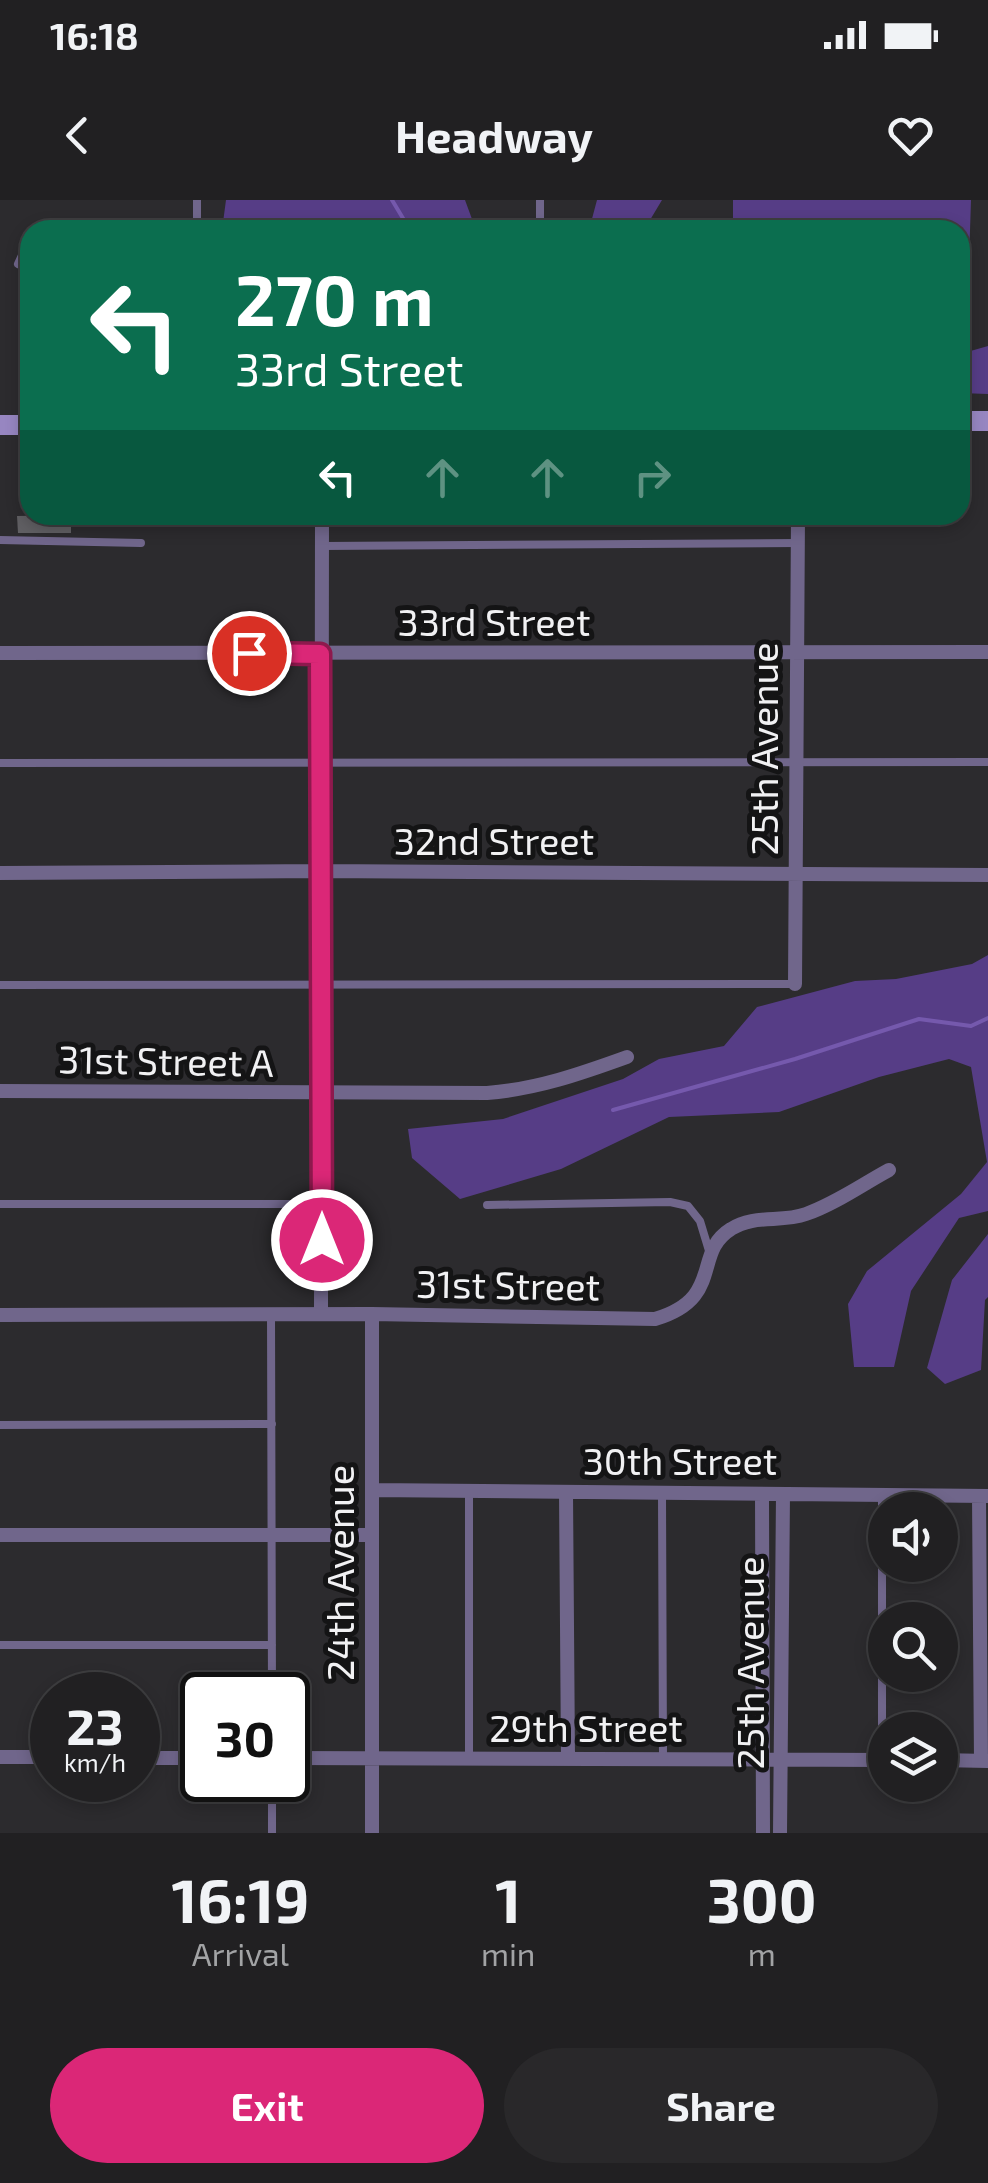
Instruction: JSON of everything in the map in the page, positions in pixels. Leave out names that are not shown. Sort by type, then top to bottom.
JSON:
[{"type":"street","points":[[321,1314],[322,525]]},
{"type":"street","name":"25th Avenue","points":[[795,984],[798,525]]},
{"type":"street","name":"33rd Street","points":[[0,652],[988,652]]},
{"type":"street","name":"32nd Street","points":[[0,873],[988,875]]},
{"type":"street","name":"31st Street A","points":[[0,1091],[320,1094],[522,1090],[578,1076],[626,1057]]},
{"type":"street","points":[[711,1258],[726,1232],[746,1221],[806,1214],[890,1170]]},
{"type":"street","name":"31st Street","points":[[0,1315],[372,1314],[655,1319],[679,1312],[692,1302],[711,1258]]},
{"type":"street","name":"24th Avenue","points":[[372,1314],[372,1833]]},
{"type":"street","name":"30th Street","points":[[372,1490],[868,1494]]},
{"type":"street","points":[[566,1492],[568,1759]]},
{"type":"street","name":"25th Avenue","points":[[762,1494],[762,1833]]},
{"type":"street","name":"25th Avenue","points":[[780,1833],[782,1494]]},
{"type":"street","name":"30th Street","points":[[958,1495],[984,1496]]},
{"type":"street","points":[[958,1760],[984,1760],[984,1496]]},
{"type":"street","points":[[0,1535],[371,1535]]},
{"type":"street","points":[[0,1757],[30,1757]]},
{"type":"street","name":"29th Street","points":[[310,1758],[868,1760]]},
{"type":"lane","points":[[18,264],[20,259]]},
{"type":"lane","points":[[0,540],[142,542]]},
{"type":"lane","points":[[322,546],[798,542]]},
{"type":"lane","points":[[0,764],[988,762]]},
{"type":"lane","points":[[0,985],[795,984]]},
{"type":"lane","points":[[487,1205],[670,1202],[688,1206],[700,1222],[711,1258]]},
{"type":"lane","points":[[0,1204],[322,1204]]},
{"type":"lane","points":[[271,1314],[272,1672]]},
{"type":"lane","points":[[0,1424],[272,1424]]},
{"type":"lane","points":[[469,1491],[469,1759]]},
{"type":"lane","points":[[662,1492],[663,1760]]},
{"type":"lane","points":[[883,1582],[884,1712]]},
{"type":"lane","points":[[0,1645],[272,1645]]},
{"type":"lane","points":[[272,1802],[272,1833]]},
{"type":"shaded area","points":[[226,200],[465,200],[472,220],[223,220]]},
{"type":"shaded area","points":[[597,200],[662,200],[650,220],[592,220]]},
{"type":"shaded area","points":[[733,200],[971,200],[970,231],[970,220],[733,220]]},
{"type":"shaded area","points":[[988,346],[988,394],[970,393],[970,351]]},
{"type":"shaded area","points":[[988,955],[988,1211],[959,1218],[911,1291],[894,1367],[854,1367],[848,1304],[867,1271],[961,1194],[987,1162],[971,1067],[949,1059],[879,1077],[779,1112],[669,1117],[561,1169],[460,1199],[412,1158],[408,1129],[503,1119],[623,1079],[659,1059],[724,1046],[757,1007],[855,981],[896,979],[972,964]]},
{"type":"shaded area","points":[[988,1234],[988,1297],[981,1370],[945,1384],[927,1368],[952,1280]]},
{"type":"building","points":[[17,516],[20,525],[71,525],[71,533],[18,533]]},
{"type":"waterway","points":[[392,200],[404,220]]},
{"type":"waterway","points":[[613,1110],[919,1019],[971,1026],[988,1018]]},
{"type":"route","points":[[249,653],[320,654],[322,1240]]}]
